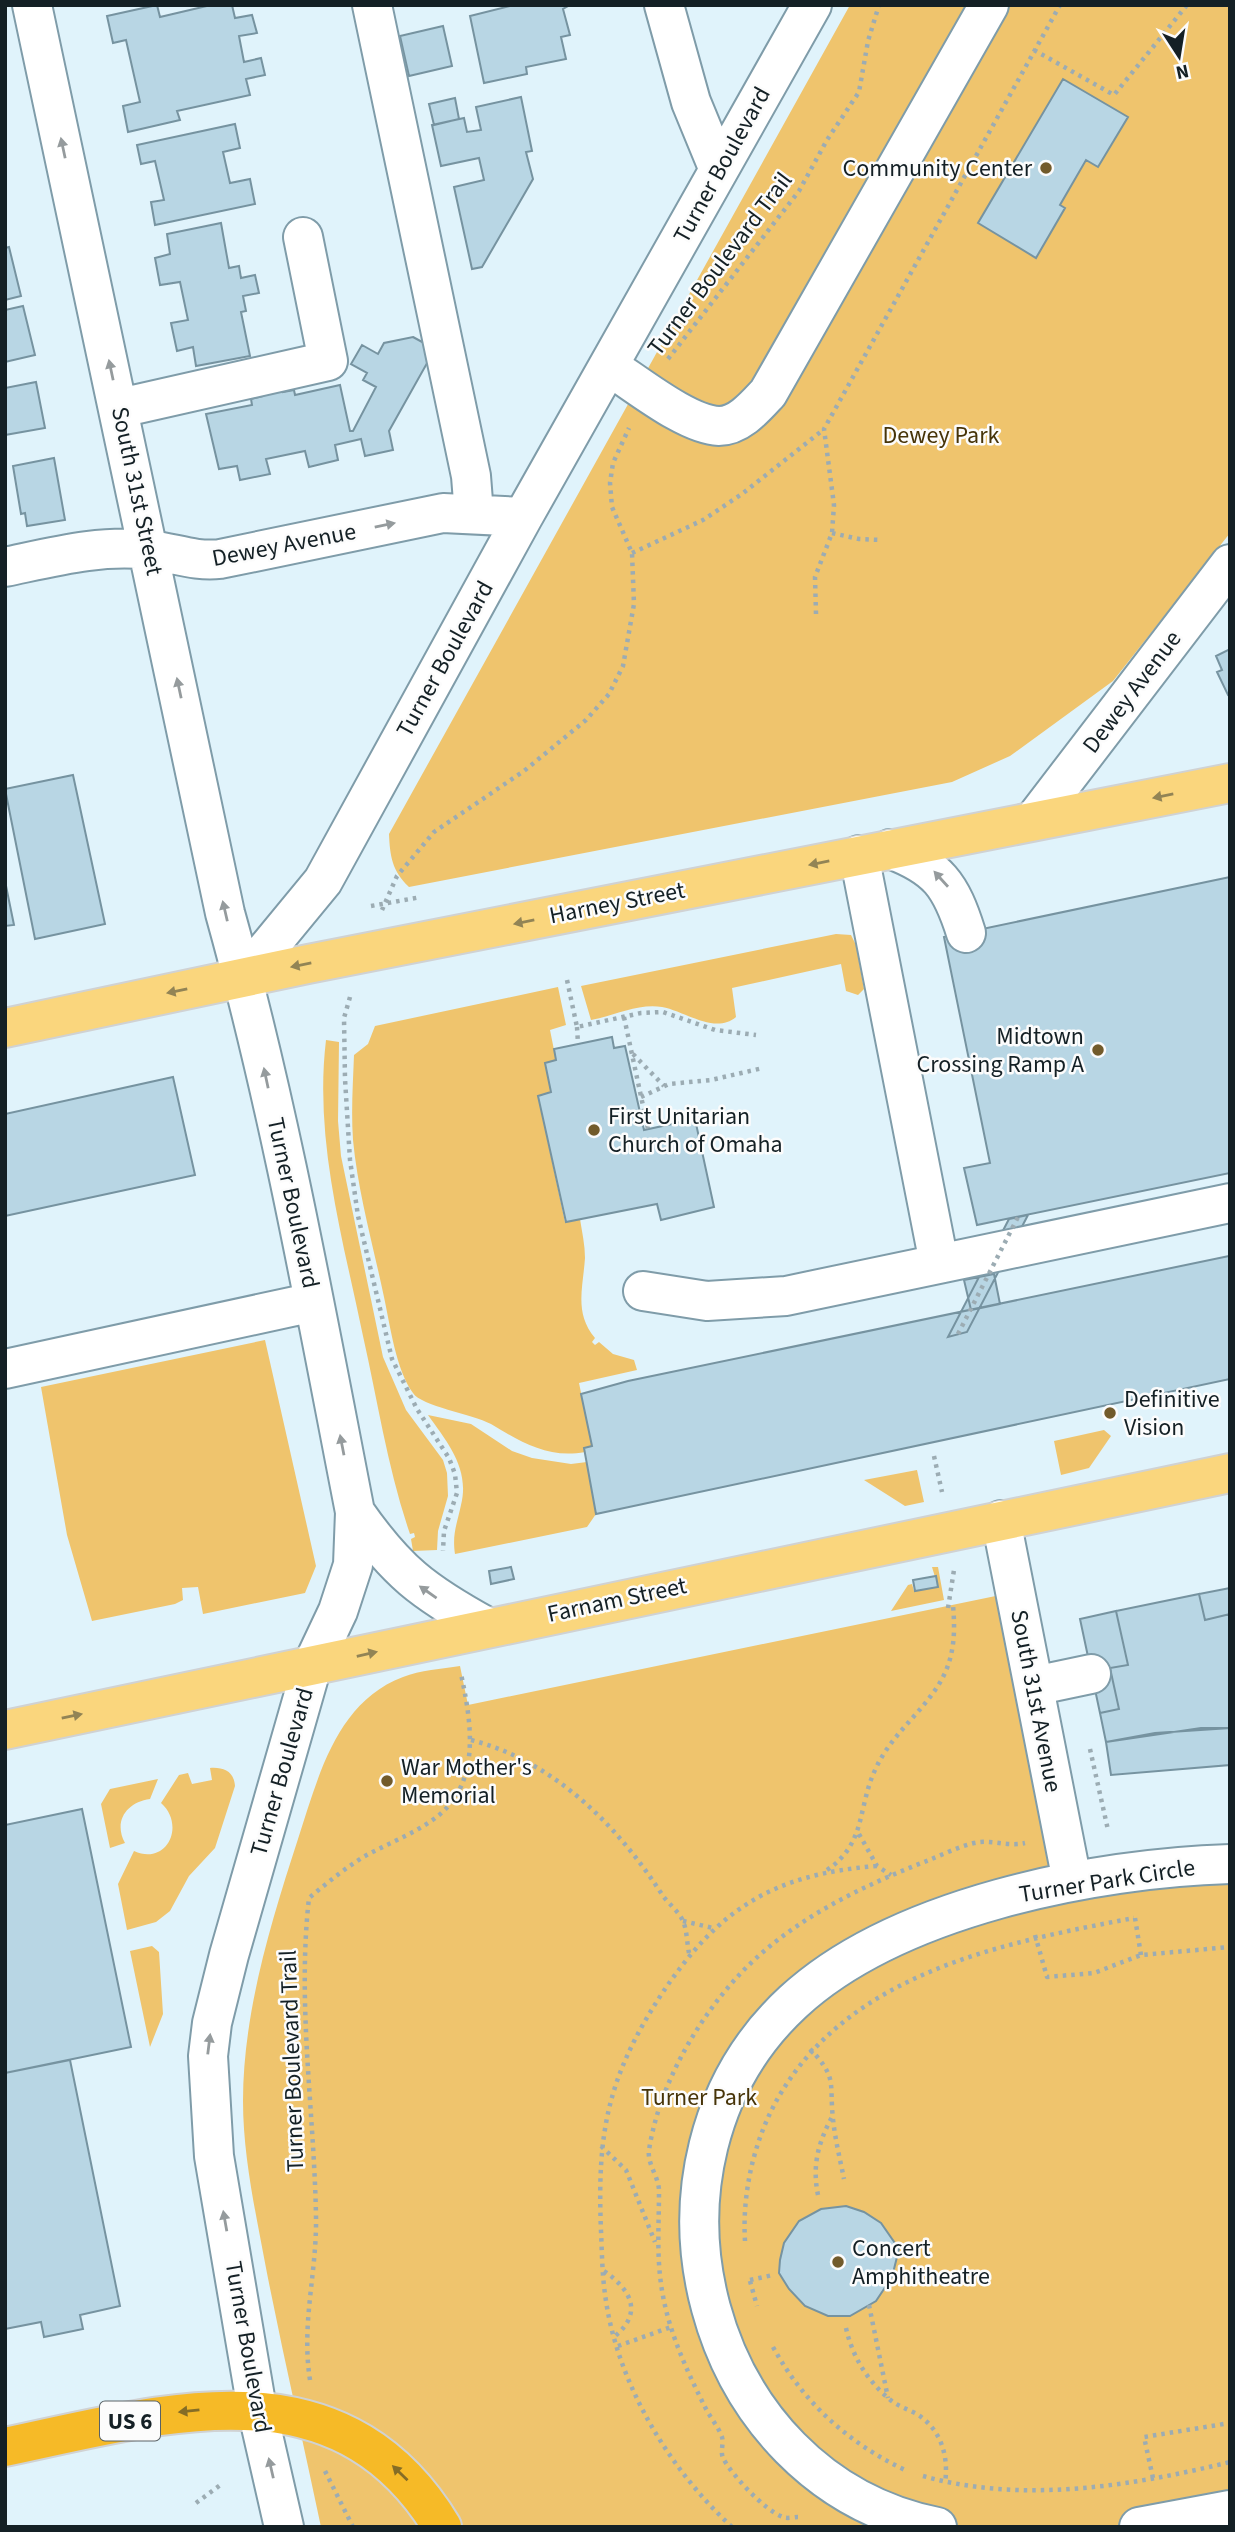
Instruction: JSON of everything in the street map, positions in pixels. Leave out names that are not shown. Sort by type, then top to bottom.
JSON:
[{"type":"highway","name":"US 6","points":[[5,2447],[170,2413],[213,2408],[257,2409],[317,2424],[352,2438],[384,2458],[426,2500],[442,2527]]},
{"type":"main road","name":"Harney Street","points":[[5,1028],[244,977],[1230,783]]},
{"type":"main road","name":"Farnam Street","points":[[5,1730],[1230,1473]]},
{"type":"street","name":"South 31st Street","points":[[32,5],[120,408],[225,913],[244,977]]},
{"type":"street","points":[[372,5],[471,476],[474,514]]},
{"type":"street","points":[[664,5],[691,102],[719,170]]},
{"type":"street","name":"Turner Boulevard","points":[[285,2527],[257,2409],[214,2156],[208,2056],[212,2023],[229,1955],[312,1666],[338,1611],[353,1565],[355,1512],[314,1303],[244,977],[323,881],[523,517],[812,5]]},
{"type":"street","points":[[610,367],[688,416],[720,426],[738,420],[768,393],[989,5]]},
{"type":"street","points":[[120,408],[328,361],[303,237]]},
{"type":"street","name":"Dewey Avenue","points":[[5,567],[81,551],[150,550],[193,560],[220,559],[443,513],[523,517]]},
{"type":"street","name":"Dewey Avenue","points":[[1034,820],[1230,564]]},
{"type":"street","points":[[939,1263],[875,852],[927,866],[941,878],[958,907],[978,930],[975,882],[943,838]]},
{"type":"street","points":[[642,1291],[674,1298],[746,1300],[786,1296],[1230,1203]]},
{"type":"street","points":[[5,1369],[314,1303]]},
{"type":"street","points":[[355,1512],[385,1555],[417,1584],[487,1627]]},
{"type":"street","name":"South 31st Avenue","points":[[1001,1520],[1072,1881]]},
{"type":"street","points":[[1034,1686],[1091,1674]]},
{"type":"street","name":"Turner Park Circle","points":[[940,2510],[908,2520],[864,2501],[811,2466],[765,2418],[739,2380],[712,2319],[701,2268],[700,2203],[709,2149],[724,2102],[750,2056],[782,2013],[817,1982],[900,1936],[988,1902],[1072,1881],[1174,1867],[1230,1864]]},
{"type":"street","points":[[1139,2527],[1213,2517]]},
{"type":"path","name":"Turner Boulevard Trail","points":[[442,1560],[444,1531],[457,1493],[455,1475],[449,1458],[417,1409],[392,1359],[358,1216],[350,1160],[344,1018],[362,954],[397,876],[434,832],[524,771],[586,720],[609,694],[623,666],[634,604],[632,553],[612,507],[610,483],[613,463],[649,392],[678,343],[799,191],[827,140],[859,92],[878,5]]},
{"type":"path","points":[[632,553],[703,520],[742,494],[824,429],[1060,5]]},
{"type":"path","points":[[1034,50],[1114,95],[1187,5]]},
{"type":"path","points":[[816,614],[815,577],[832,533],[834,505],[824,429]]},
{"type":"path","points":[[832,533],[859,540],[882,540]]},
{"type":"path","points":[[371,906],[421,897]]},
{"type":"path","points":[[567,980],[578,1044]]},
{"type":"path","points":[[577,1027],[663,1012],[715,1030],[756,1035]]},
{"type":"path","points":[[624,1017],[648,1129]]},
{"type":"path","points":[[631,1053],[664,1086]]},
{"type":"path","points":[[641,1097],[664,1086],[763,1068]]},
{"type":"path","points":[[958,1334],[1018,1217]]},
{"type":"path","points":[[934,1455],[943,1496]]},
{"type":"path","points":[[732,2527],[689,2480],[661,2441],[641,2404],[614,2336],[603,2271],[601,2146],[611,2099],[633,2042],[689,1954],[713,1928],[772,1890],[823,1872],[836,1864],[859,1834],[865,1795],[876,1767],[893,1739],[932,1696],[953,1651],[951,1606],[954,1569]]},
{"type":"path","name":"Turner Boulevard Trail","points":[[353,2527],[326,2479],[305,2347],[316,2250],[304,2004],[309,1898],[363,1858],[434,1819],[453,1800],[464,1781],[471,1740],[460,1666]]},
{"type":"path","points":[[471,1740],[507,1751],[572,1791],[630,1849],[683,1921],[689,1954]]},
{"type":"path","points":[[859,1834],[877,1866],[891,1875]]},
{"type":"path","points":[[823,1872],[877,1866]]},
{"type":"path","points":[[745,2254],[744,2228],[750,2178],[758,2142],[783,2088],[811,2050],[835,2025],[883,1995],[990,1950],[1035,1937],[1135,1917]]},
{"type":"path","points":[[683,1921],[713,1928]]},
{"type":"path","points":[[1035,1937],[1047,1977],[1094,1973],[1141,1955],[1230,1947]]},
{"type":"path","points":[[803,2043],[831,2074],[834,2094],[832,2117],[844,2179]]},
{"type":"path","points":[[818,2195],[816,2158],[819,2142],[832,2117]]},
{"type":"path","points":[[601,2146],[626,2170],[657,2246]]},
{"type":"path","points":[[748,2267],[760,2316]]},
{"type":"path","points":[[603,2271],[623,2287],[632,2308],[626,2326],[614,2336]]},
{"type":"path","points":[[750,2280],[773,2275]]},
{"type":"path","points":[[869,2305],[888,2399]]},
{"type":"path","points":[[618,2346],[671,2327]]},
{"type":"path","points":[[846,2328],[863,2370],[888,2399],[918,2415],[938,2436],[947,2459],[946,2483],[940,2510]]},
{"type":"path","points":[[769,2338],[788,2372],[829,2422],[887,2461],[946,2483],[1014,2490],[1103,2485],[1230,2462]]},
{"type":"path","points":[[1153,2478],[1144,2437],[1230,2423]]},
{"type":"path","points":[[196,2503],[223,2483]]},
{"type":"green space","name":"Dewey Park","points":[[850,5],[1230,5],[1230,533],[1113,681],[1010,756],[952,782],[409,887],[393,863],[389,834]]},
{"type":"green space","points":[[836,934],[851,935],[856,945],[864,989],[858,995],[846,991],[841,964],[732,988],[736,1017],[728,1022],[709,1023],[671,1009],[653,1006],[591,1020],[581,986]]},
{"type":"green space","points":[[558,987],[566,1025],[550,1030],[556,1060],[551,1092],[538,1096],[565,1222],[580,1219],[585,1258],[582,1310],[588,1329],[595,1338],[592,1342],[595,1345],[599,1342],[613,1354],[634,1360],[637,1370],[579,1383],[592,1446],[584,1448],[585,1452],[572,1454],[535,1447],[483,1420],[436,1406],[413,1393],[402,1372],[391,1334],[362,1199],[352,1129],[354,1055],[368,1044],[375,1026]]},
{"type":"green space","points":[[326,1040],[339,1042],[338,1121],[341,1156],[383,1357],[406,1410],[443,1460],[447,1473],[448,1496],[438,1531],[437,1550],[413,1551],[411,1539],[415,1537],[414,1533],[410,1534],[402,1510],[384,1436],[332,1189],[324,1115]]},
{"type":"green space","points":[[265,1340],[316,1566],[305,1593],[203,1614],[198,1587],[182,1588],[183,1600],[175,1604],[92,1621],[67,1535],[41,1387]]},
{"type":"green space","points":[[428,1415],[471,1424],[512,1451],[532,1458],[571,1464],[587,1462],[596,1514],[587,1527],[455,1554],[455,1535],[463,1492],[460,1468]]},
{"type":"green space","points":[[1104,1430],[1111,1436],[1089,1468],[1061,1475],[1054,1441]]},
{"type":"green space","points":[[917,1470],[924,1502],[905,1506],[864,1480]]},
{"type":"green space","points":[[932,1567],[938,1567],[944,1600],[891,1611],[908,1585],[912,1584],[914,1591],[938,1587]]},
{"type":"green space","name":"Turner Park","points":[[1015,1592],[1072,1881],[1230,1864],[1230,2510],[1206,2527],[321,2527],[254,2206],[245,2143],[244,2068],[260,1968],[288,1870],[322,1768],[346,1723],[361,1704],[380,1689],[403,1677],[424,1671],[460,1666],[468,1705]]},
{"type":"green space","points":[[210,1768],[227,1771],[235,1786],[215,1848],[189,1876],[170,1911],[156,1922],[127,1930],[118,1884],[134,1851],[156,1853],[164,1848],[172,1832],[172,1822],[161,1803],[179,1775],[188,1773],[192,1784],[212,1780]]},
{"type":"green space","points":[[158,1779],[150,1799],[135,1804],[124,1814],[121,1827],[125,1843],[110,1848],[101,1804],[110,1789]]},
{"type":"green space","points":[[152,1946],[159,1952],[163,2014],[150,2047],[130,1951]]},
{"type":"building","points":[[157,5],[160,17],[211,5],[232,5],[235,18],[252,15],[257,33],[239,36],[244,62],[261,58],[265,75],[246,79],[250,95],[177,111],[180,120],[128,132],[123,106],[140,102],[126,40],[113,43],[107,16]]},
{"type":"building","points":[[514,5],[570,5],[563,9],[570,35],[561,37],[566,59],[526,67],[527,74],[484,83],[470,16]]},
{"type":"building","points":[[443,26],[452,66],[409,76],[400,36]]},
{"type":"building","name":"Community Center","points":[[1063,79],[1128,117],[1098,167],[1086,160],[1060,205],[1065,208],[1036,258],[978,223]]},
{"type":"building","points":[[521,97],[532,151],[526,152],[533,179],[482,267],[472,269],[454,187],[484,180],[479,158],[441,166],[432,125],[464,118],[467,132],[481,130],[476,107]]},
{"type":"building","points":[[455,98],[459,119],[434,125],[429,104]]},
{"type":"building","points":[[235,124],[240,148],[223,152],[230,183],[250,179],[255,204],[155,225],[151,202],[164,200],[155,161],[141,164],[137,145]]},
{"type":"building","points":[[221,223],[229,268],[239,266],[241,278],[255,275],[259,293],[243,296],[246,311],[241,312],[250,356],[196,366],[193,347],[177,351],[171,323],[188,320],[180,282],[160,285],[155,258],[170,254],[167,234]]},
{"type":"building","points":[[9,247],[21,296],[5,300],[5,248]]},
{"type":"building","points":[[23,306],[35,355],[5,362],[5,310]]},
{"type":"building","points":[[413,337],[435,349],[389,431],[393,450],[365,456],[361,439],[335,445],[338,460],[309,467],[305,451],[266,459],[270,474],[240,480],[237,466],[219,469],[206,414],[252,405],[251,399],[263,396],[261,383],[280,378],[283,392],[294,390],[295,395],[340,385],[350,431],[353,431],[376,387],[363,380],[367,373],[351,364],[362,345],[378,354],[384,343]]},
{"type":"building","points":[[36,382],[45,428],[5,435],[5,388]]},
{"type":"building","points":[[54,458],[65,520],[27,526],[25,513],[21,514],[13,466]]},
{"type":"building","points":[[1230,649],[1228,695],[1217,672],[1222,670],[1216,656]]},
{"type":"building","points":[[73,775],[105,924],[35,939],[5,789]]},
{"type":"building","name":"Midtown Crossing Ramp A","points":[[1230,877],[1230,1173],[977,1225],[964,1168],[990,1163],[944,937]]},
{"type":"building","points":[[5,881],[14,925],[5,926]]},
{"type":"building","name":"First Unitarian Church of Omaha","points":[[612,1037],[614,1048],[625,1046],[644,1130],[695,1119],[714,1207],[661,1220],[657,1204],[566,1222],[538,1096],[551,1092],[545,1063],[556,1060],[554,1049]]},
{"type":"building","points":[[173,1077],[195,1175],[5,1216],[5,1114]]},
{"type":"building","points":[[1028,1215],[967,1332],[948,1337],[1009,1219]]},
{"type":"building","points":[[1229,1256],[1230,1379],[596,1514],[584,1448],[592,1446],[581,1394],[628,1381]]},
{"type":"building","points":[[994,1274],[1000,1304],[971,1310],[964,1280]]},
{"type":"building","points":[[511,1567],[514,1579],[491,1584],[489,1571]]},
{"type":"building","points":[[936,1576],[938,1587],[915,1591],[913,1580]]},
{"type":"building","points":[[1230,1588],[1230,1614],[1205,1620],[1199,1594]]},
{"type":"building","points":[[1199,1594],[1205,1620],[1230,1614],[1230,1728],[1155,1733],[1106,1742],[1100,1713],[1119,1709],[1110,1668],[1128,1665],[1116,1611]]},
{"type":"building","points":[[1116,1611],[1128,1665],[1110,1668],[1119,1709],[1100,1713],[1080,1619]]},
{"type":"building","points":[[1201,1728],[1230,1728],[1230,1765],[1111,1775],[1106,1742]]},
{"type":"building","points":[[82,1809],[131,2047],[5,2073],[5,1825]]},
{"type":"building","points":[[70,2060],[120,2306],[80,2315],[83,2329],[44,2337],[41,2322],[5,2329],[5,2073]]},
{"type":"building","name":"Concert Amphitheatre","points":[[846,2206],[864,2212],[881,2223],[899,2249],[892,2277],[876,2301],[850,2316],[828,2316],[805,2306],[789,2289],[779,2273],[780,2260],[784,2243],[799,2221],[821,2209]]},
{"type":"place","name":"Community Center","points":[[1046,168]]},
{"type":"place","name":"Midtown Crossing Ramp A","points":[[1098,1050]]},
{"type":"place","name":"First Unitarian Church of Omaha","points":[[594,1130]]},
{"type":"place","name":"Definitive Vision","points":[[1110,1413]]},
{"type":"place","name":"War Mother's Memorial","points":[[387,1781]]},
{"type":"place","name":"Concert Amphitheatre","points":[[838,2262]]}]
